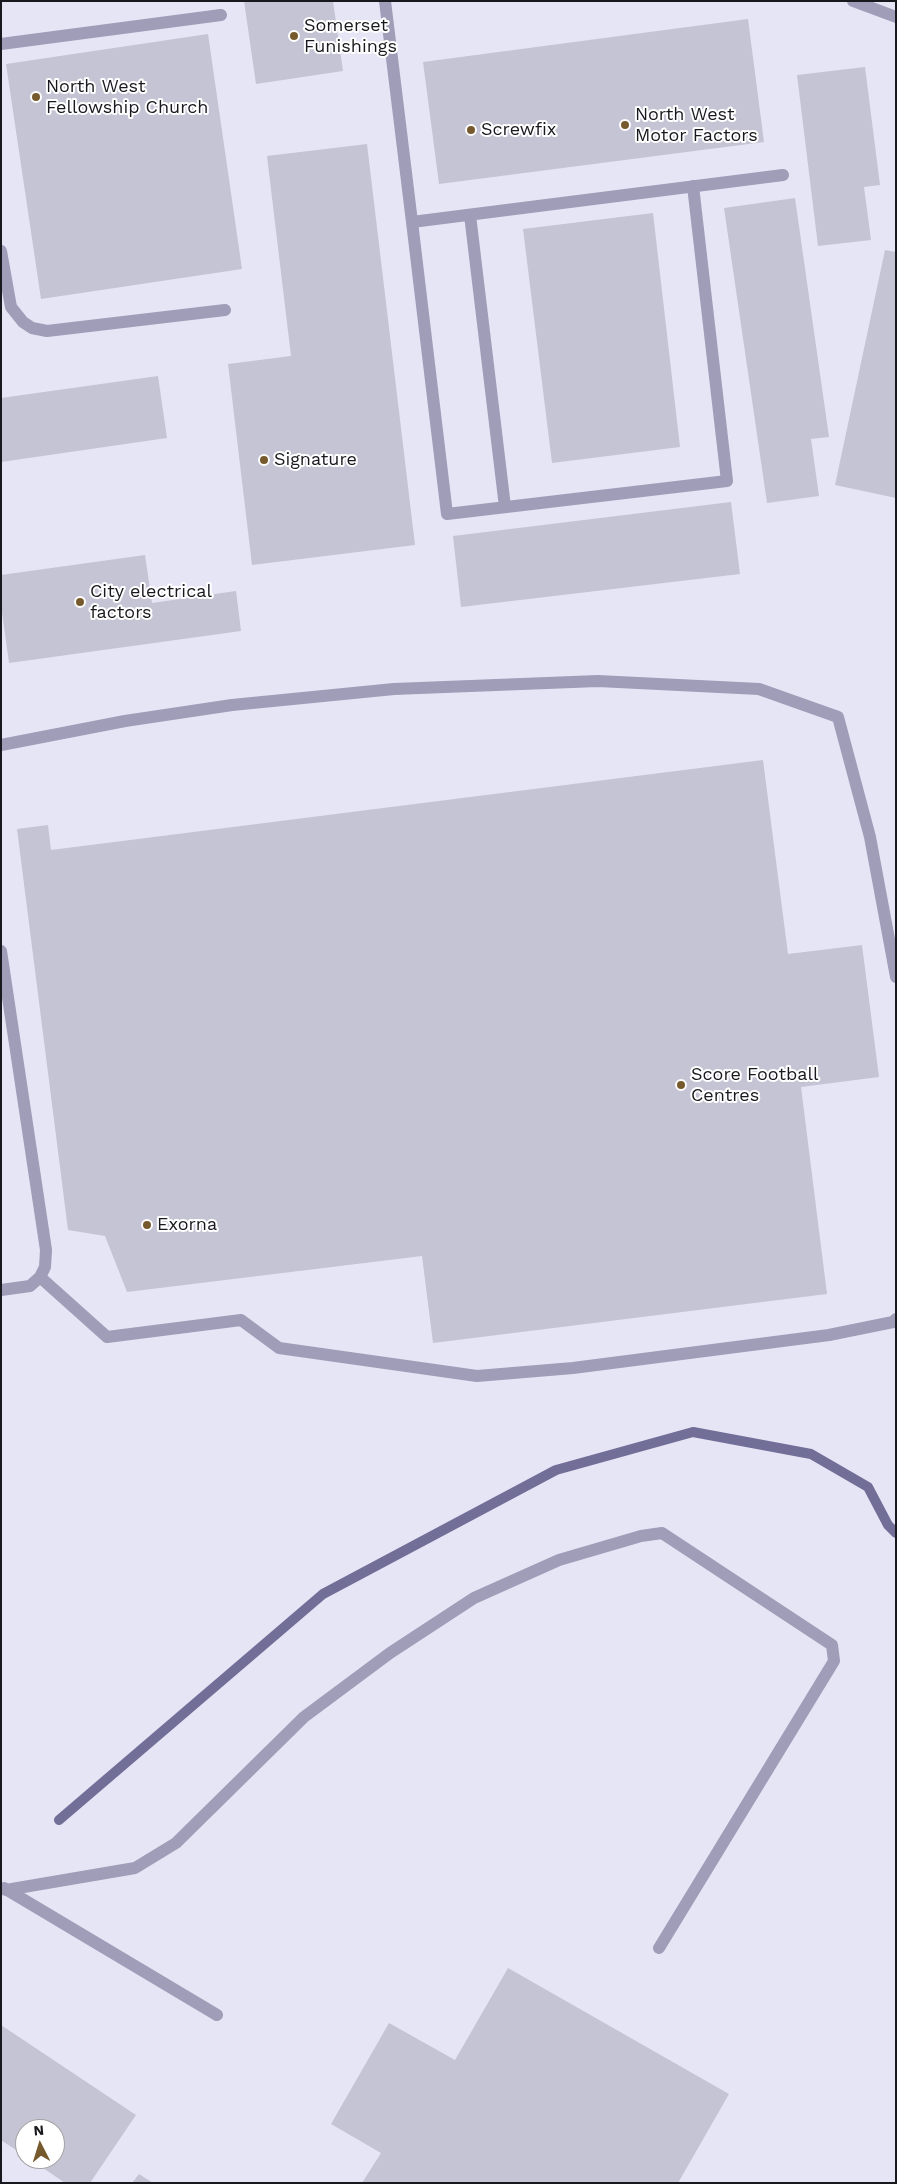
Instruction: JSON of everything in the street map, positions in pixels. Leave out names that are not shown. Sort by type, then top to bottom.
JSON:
[{"type":"lane","points":[[386,1],[447,514],[726,480],[693,186]]},
{"type":"lane","points":[[853,1],[896,17]]},
{"type":"lane","points":[[1,44],[221,15]]},
{"type":"lane","points":[[412,222],[783,175]]},
{"type":"lane","points":[[470,215],[505,508]]},
{"type":"lane","points":[[1,250],[11,307],[22,322],[32,328],[47,330],[225,310]]},
{"type":"lane","points":[[1,745],[125,721],[232,705],[394,689],[598,681],[759,689],[838,717],[870,837],[896,977]]},
{"type":"lane","points":[[1,951],[46,1250],[45,1267],[40,1277],[30,1286],[1,1290]]},
{"type":"lane","points":[[40,1277],[107,1336],[241,1320],[279,1348],[477,1376],[574,1368],[829,1335],[893,1322],[896,1319]]},
{"type":"lane","points":[[4,1887],[135,1868],[176,1843],[304,1717],[390,1653],[474,1598],[559,1560],[640,1536],[662,1533],[832,1645],[834,1661],[659,1948]]},
{"type":"lane","points":[[4,1887],[217,2015]]},
{"type":"building","name":"Somerset Funishings","points":[[244,1],[333,1],[343,71],[256,84]]},
{"type":"building","points":[[748,19],[764,142],[439,184],[423,62]]},
{"type":"building","points":[[208,34],[242,269],[41,299],[6,64]]},
{"type":"building","points":[[865,67],[880,185],[864,187],[871,240],[818,246],[797,75]]},
{"type":"building","points":[[367,144],[415,545],[252,565],[228,364],[291,356],[267,156]]},
{"type":"building","points":[[795,198],[829,437],[811,439],[819,496],[767,503],[724,208]]},
{"type":"building","points":[[653,213],[680,447],[552,463],[523,229]]},
{"type":"building","points":[[885,250],[896,252],[896,498],[835,485]]},
{"type":"building","points":[[158,376],[167,438],[1,462],[1,398]]},
{"type":"building","points":[[731,502],[740,574],[461,607],[453,536]]},
{"type":"building","points":[[145,555],[152,603],[236,591],[241,631],[9,663],[1,605],[1,575]]},
{"type":"building","points":[[763,760],[788,954],[862,945],[879,1077],[801,1087],[827,1294],[433,1343],[422,1256],[127,1292],[105,1236],[68,1230],[17,829],[48,825],[51,850]]},
{"type":"building","points":[[508,1968],[729,2094],[678,2183],[362,2183],[381,2153],[331,2124],[389,2023],[455,2060]]},
{"type":"building","points":[[1,2025],[136,2115],[90,2183],[65,2183],[45,2169],[65,2169],[65,2119],[15,2119],[15,2149],[1,2140]]},
{"type":"building","points":[[139,2174],[153,2183],[132,2183]]},
{"type":"waterway","points":[[59,1820],[323,1594],[556,1470],[693,1432],[811,1454],[868,1487],[888,1525],[896,1533]]},
{"type":"place","name":"Somerset Funishings","points":[[294,36]]},
{"type":"place","name":"North West Fellowship Church","points":[[36,97]]},
{"type":"place","name":"North West Motor Factors","points":[[625,125]]},
{"type":"place","name":"Screwfix","points":[[471,130]]},
{"type":"place","name":"Signature","points":[[264,460]]},
{"type":"place","name":"City electrical factors","points":[[80,602]]},
{"type":"place","name":"Score Football Centres","points":[[681,1085]]},
{"type":"place","name":"Exorna","points":[[147,1225]]}]
